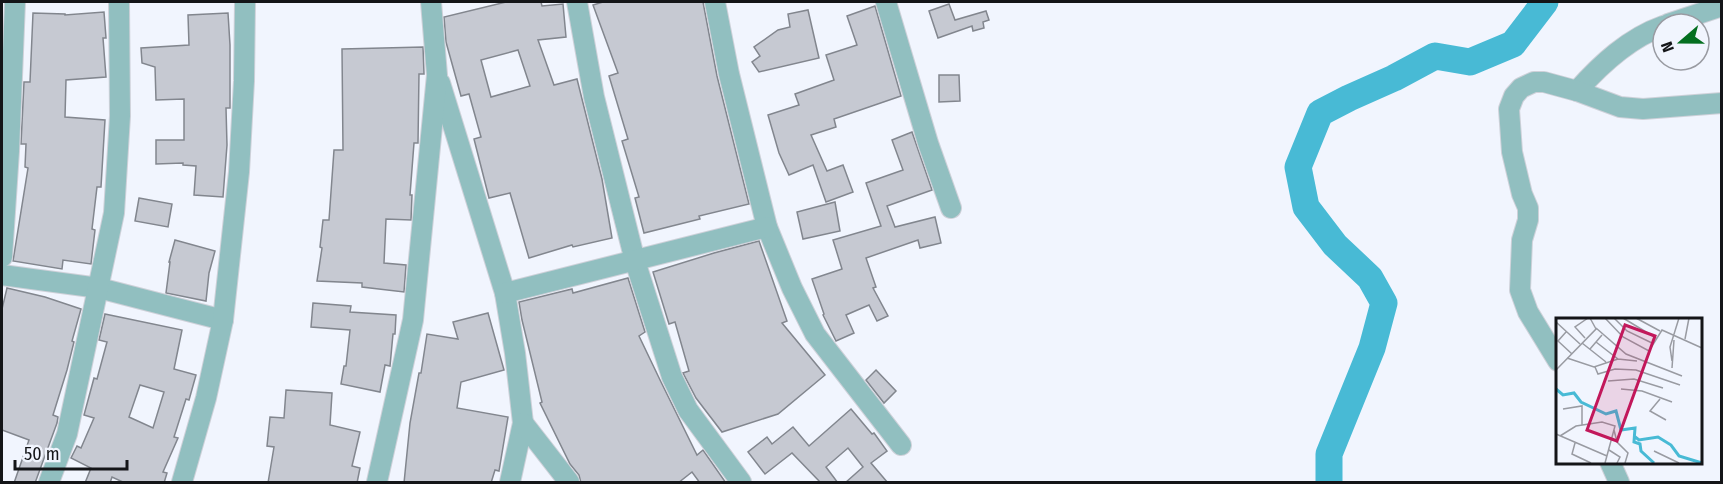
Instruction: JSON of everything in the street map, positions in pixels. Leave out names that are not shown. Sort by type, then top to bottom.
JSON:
[{"type":"street","points":[[2,257],[15,2]]},
{"type":"street","points":[[49,483],[67,434],[114,213],[120,116],[119,2]]},
{"type":"street","points":[[182,483],[206,398],[223,320],[239,172],[245,2]]},
{"type":"street","points":[[377,483],[413,320],[437,75],[431,2]]},
{"type":"street","points":[[577,2],[594,97],[635,261],[672,377],[688,410],[741,483]]},
{"type":"street","points":[[715,2],[729,74],[767,227],[792,288],[815,334],[901,445]]},
{"type":"street","points":[[886,2],[928,143],[951,208]]},
{"type":"street","points":[[1704,12],[1722,6]]},
{"type":"street","points":[[1577,91],[1617,52],[1651,31]]},
{"type":"street","points":[[437,75],[505,293],[523,423],[510,483]]},
{"type":"street","points":[[1556,359],[1528,312],[1520,290],[1522,240],[1528,220],[1528,208],[1522,194],[1512,152],[1509,109],[1514,96],[1521,88],[1534,81],[1577,91],[1620,107],[1643,109],[1722,103]]},
{"type":"street","points":[[505,293],[767,227]]},
{"type":"street","points":[[2,275],[99,288],[223,320]]},
{"type":"street","points":[[523,423],[569,483]]},
{"type":"street","points":[[1610,463],[1619,483]]},
{"type":"building","points":[[506,2],[541,2],[542,6],[563,4],[566,37],[538,40],[554,85],[577,79],[602,179],[612,238],[573,247],[572,245],[529,258],[510,193],[489,198],[474,139],[481,137],[469,94],[461,96],[446,42],[444,17]],"holes":[[[518,50],[530,86],[491,97],[481,60]]]},
{"type":"building","points":[[603,2],[703,2],[717,76],[749,204],[644,233],[635,198],[639,197],[622,141],[628,139],[609,76],[618,73],[593,5]]},
{"type":"building","points":[[949,4],[955,20],[986,11],[989,20],[983,22],[984,28],[973,31],[972,26],[938,38],[929,11]]},
{"type":"building","points":[[875,6],[901,96],[834,119],[836,127],[811,135],[827,171],[843,165],[853,192],[826,202],[813,165],[789,175],[779,153],[768,115],[799,105],[795,94],[834,80],[826,55],[857,45],[847,16]]},
{"type":"building","points":[[808,10],[819,58],[759,72],[752,62],[760,56],[754,47],[778,30],[790,27],[788,14]]},
{"type":"building","points":[[104,12],[106,77],[66,80],[65,117],[105,120],[101,187],[97,187],[91,264],[63,260],[62,269],[13,261],[28,168],[25,167],[26,144],[21,144],[24,82],[30,82],[33,13],[65,15]]},
{"type":"building","points":[[228,13],[230,108],[226,108],[227,145],[223,197],[194,195],[196,166],[183,165],[183,163],[156,164],[156,140],[184,140],[184,99],[156,100],[155,67],[142,63],[141,48],[189,45],[188,15]]},
{"type":"building","points":[[423,47],[424,74],[419,74],[418,143],[414,143],[410,195],[412,195],[411,220],[386,219],[384,263],[406,265],[404,292],[362,287],[362,283],[317,281],[323,220],[329,220],[334,150],[343,150],[342,49]]},
{"type":"building","points":[[939,75],[959,75],[960,101],[939,102]]},
{"type":"building","points":[[912,132],[932,190],[887,206],[895,227],[935,217],[941,243],[920,248],[918,240],[866,258],[876,287],[873,288],[888,316],[877,321],[869,305],[846,315],[854,333],[836,341],[823,315],[812,279],[842,269],[833,240],[881,226],[866,183],[903,170],[892,140]]},
{"type":"building","points":[[139,198],[172,204],[168,227],[135,221]]},
{"type":"building","points":[[835,202],[840,231],[803,239],[797,212]]},
{"type":"building","points":[[175,240],[215,251],[209,273],[206,301],[166,293],[169,262]]},
{"type":"building","points":[[759,241],[787,321],[782,323],[825,375],[778,414],[722,432],[696,398],[683,373],[689,371],[675,322],[669,324],[653,272]]},
{"type":"building","points":[[628,278],[645,332],[639,336],[697,455],[703,450],[726,483],[700,483],[692,472],[678,483],[581,483],[579,475],[570,464],[540,403],[542,402],[519,302],[572,289],[573,293]]},
{"type":"building","points":[[7,288],[81,309],[67,370],[53,415],[58,417],[57,423],[35,483],[14,483],[29,440],[2,430],[2,309]]},
{"type":"building","points":[[313,303],[351,306],[350,312],[396,315],[390,366],[385,365],[380,392],[341,384],[344,366],[346,366],[350,330],[311,327]]},
{"type":"building","points":[[488,313],[504,370],[461,382],[457,408],[508,417],[499,471],[495,470],[491,483],[404,483],[410,423],[427,334],[458,339],[453,322]]},
{"type":"building","points":[[105,314],[182,330],[174,369],[196,375],[174,437],[178,438],[163,472],[167,473],[164,483],[125,483],[112,477],[110,483],[85,483],[91,468],[71,458],[77,446],[81,448],[94,418],[84,415],[107,342],[99,340]],"holes":[[[140,385],[164,392],[153,428],[129,417]]]},
{"type":"building","points":[[876,370],[896,391],[884,403],[866,380]]},
{"type":"building","points":[[286,390],[332,393],[330,425],[360,432],[352,466],[360,468],[357,483],[268,483],[274,447],[267,446],[270,417],[284,418]]},
{"type":"building","points":[[851,409],[872,434],[874,433],[887,451],[871,463],[888,483],[845,483],[863,467],[848,448],[826,467],[838,483],[821,483],[792,453],[765,474],[748,452],[767,437],[772,444],[793,427],[809,446]]},
{"type":"waterway","points":[[1329,482],[1329,454],[1372,348],[1384,303],[1370,278],[1335,245],[1306,207],[1298,167],[1320,113],[1435,56],[1470,62],[1513,44],[1545,2]]}]
